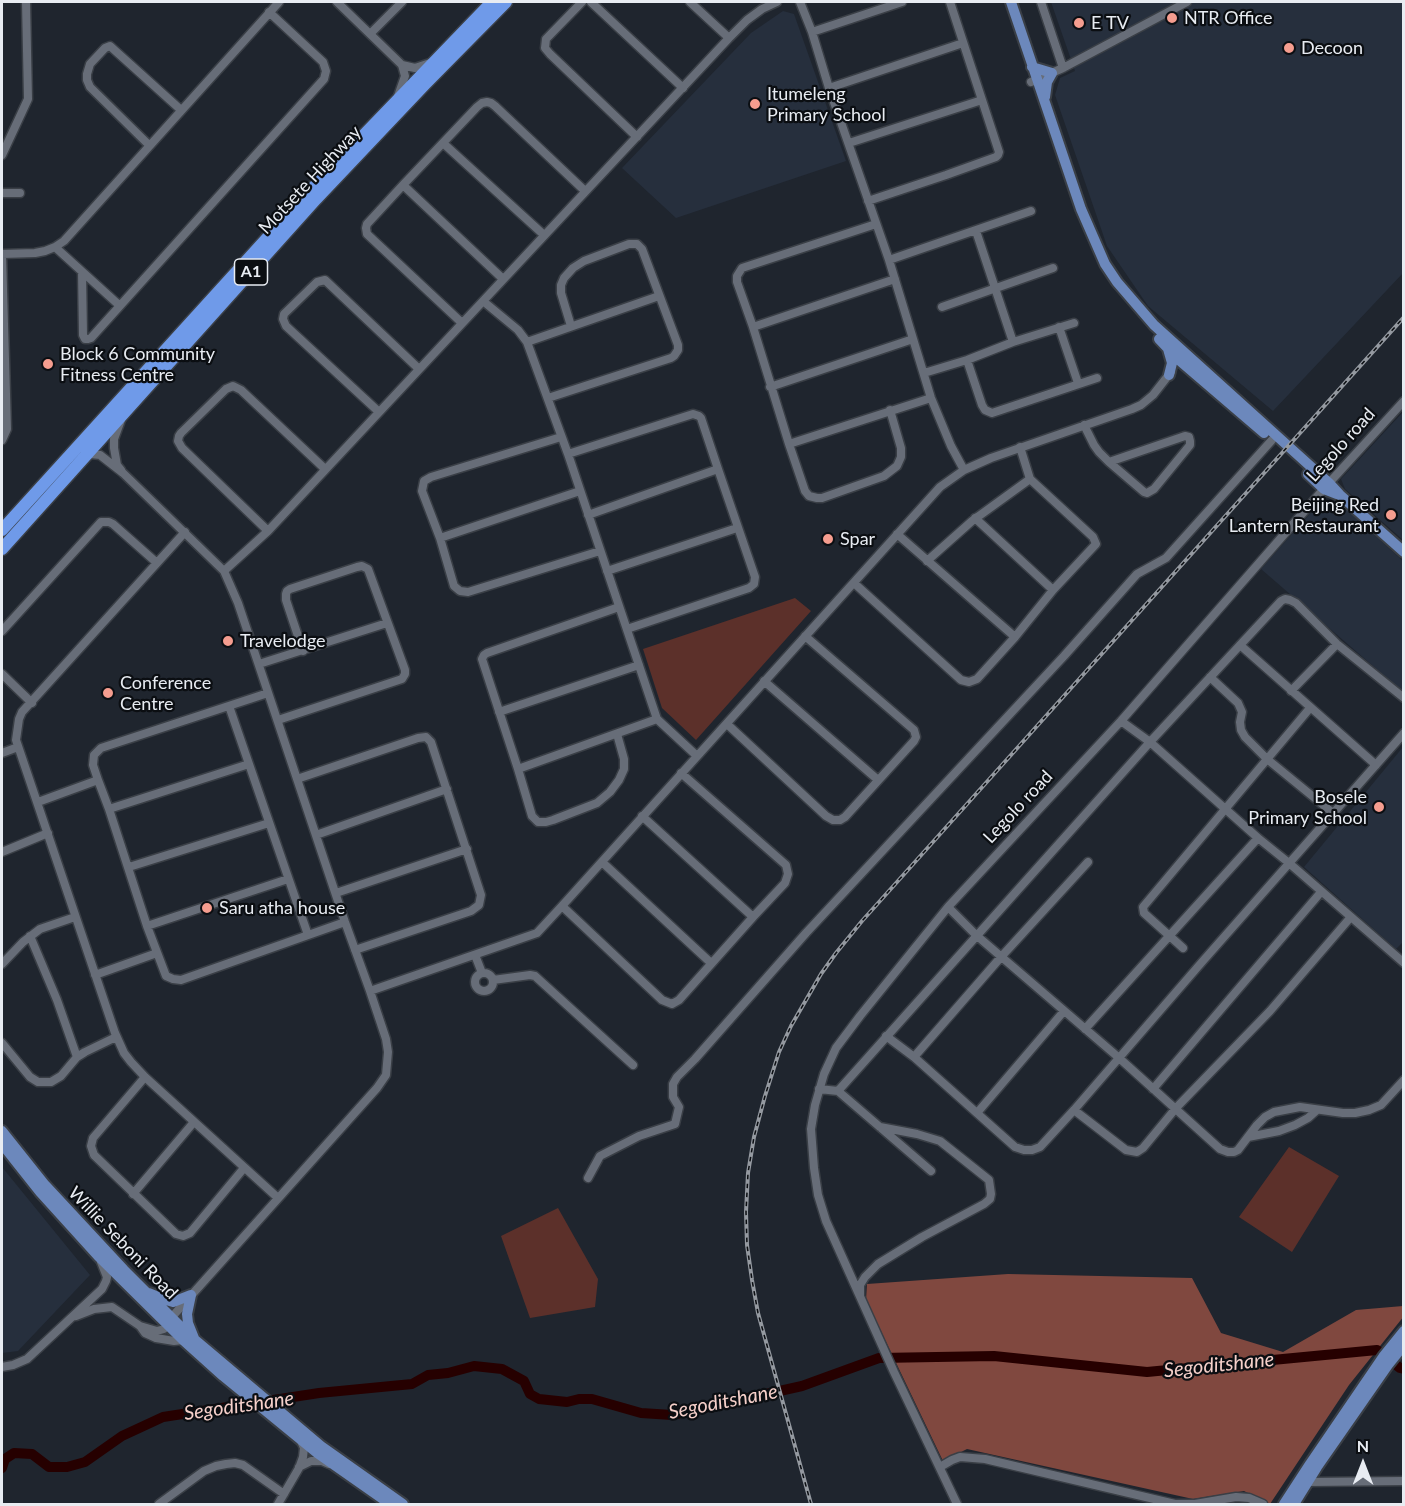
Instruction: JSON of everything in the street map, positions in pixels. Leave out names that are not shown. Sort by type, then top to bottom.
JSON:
[{"type":"highway","name":"Motsete Highway","points":[[2,530],[309,192],[492,2]]},
{"type":"highway","name":"Motsete Highway","points":[[2,549],[316,199],[506,2]]},
{"type":"main road","points":[[1006,2],[1086,232],[1100,267],[1115,290],[1168,348],[1214,378],[1326,486]]},
{"type":"main road","points":[[1011,2],[1032,67],[1034,81],[1045,104],[1086,232],[1117,282],[1184,359],[1194,374],[1326,486],[1340,495],[1404,552]]},
{"type":"main road","points":[[1032,67],[1052,73],[1045,88],[1045,104]]},
{"type":"main road","points":[[1168,348],[1172,363],[1169,375],[1185,371],[1194,374]]},
{"type":"main road","name":"Willie Seboni Road","points":[[2,1131],[45,1185],[144,1290],[170,1321]]},
{"type":"main road","name":"Willie Seboni Road","points":[[2,1144],[40,1192],[98,1256],[225,1373],[285,1422]]},
{"type":"main road","points":[[144,1290],[173,1302],[191,1295]]},
{"type":"main road","points":[[189,1340],[187,1314],[191,1295]]},
{"type":"main road","points":[[1294,1504],[1404,1331]]},
{"type":"main road","points":[[1284,1504],[1310,1464],[1386,1361],[1404,1345]]},
{"type":"main road","points":[[285,1422],[300,1438],[336,1467],[390,1504]]},
{"type":"main road","points":[[285,1422],[403,1504]]},
{"type":"street","points":[[2,155],[28,99],[26,2]]},
{"type":"street","points":[[2,440],[7,429],[2,254],[35,253],[56,247],[64,241],[279,2]]},
{"type":"street","points":[[337,2],[402,65],[405,76],[397,99]]},
{"type":"street","points":[[370,34],[402,2]]},
{"type":"street","points":[[582,2],[546,39],[545,48],[637,137]]},
{"type":"street","points":[[591,2],[683,88]]},
{"type":"street","points":[[690,2],[729,38]]},
{"type":"street","points":[[224,571],[268,531],[729,38],[747,20],[777,2]]},
{"type":"street","points":[[800,2],[889,260],[931,398],[951,446],[964,470]]},
{"type":"street","points":[[812,32],[902,2]]},
{"type":"street","points":[[868,201],[996,157],[999,152],[950,2]]},
{"type":"street","points":[[1041,2],[1063,68]]},
{"type":"street","points":[[1034,81],[1187,2]]},
{"type":"street","points":[[82,272],[83,335],[85,339],[90,338],[326,75],[326,66],[323,62],[269,12]]},
{"type":"street","points":[[829,88],[963,43]]},
{"type":"street","points":[[149,145],[90,87],[87,74],[90,64],[105,48],[110,46],[181,110]]},
{"type":"street","points":[[402,65],[415,68],[435,60]]},
{"type":"street","points":[[849,143],[982,100]]},
{"type":"street","points":[[462,323],[367,234],[367,224],[403,184],[482,103],[491,103],[585,191]]},
{"type":"street","points":[[443,143],[544,235]]},
{"type":"street","points":[[403,184],[503,279]]},
{"type":"street","points":[[2,193],[20,193]]},
{"type":"street","points":[[889,260],[1031,211]]},
{"type":"street","points":[[876,224],[742,268],[737,276],[737,282],[808,496],[822,498],[884,476],[897,466],[902,448],[890,411]]},
{"type":"street","points":[[976,231],[1013,342]]},
{"type":"street","points":[[548,398],[674,356],[678,350],[642,249],[637,244],[629,244],[584,261],[564,278],[561,293],[571,326]]},
{"type":"street","points":[[56,247],[119,305]]},
{"type":"street","points":[[942,307],[1053,268]]},
{"type":"street","points":[[753,327],[895,279]]},
{"type":"street","points":[[379,412],[286,326],[283,319],[284,314],[317,282],[325,280],[419,369]]},
{"type":"street","points":[[527,342],[659,296]]},
{"type":"street","points":[[483,301],[518,330],[527,342],[568,454],[657,719],[697,756]]},
{"type":"street","points":[[924,373],[1074,323]]},
{"type":"street","points":[[1059,327],[1078,383]]},
{"type":"street","points":[[770,387],[913,339]]},
{"type":"street","points":[[370,991],[537,933],[940,487],[964,470],[1020,447],[1141,405],[1153,395],[1184,359]]},
{"type":"street","points":[[967,360],[982,405],[992,413],[1096,378]]},
{"type":"street","points":[[268,531],[182,448],[178,436],[226,389],[233,387],[241,390],[325,469]]},
{"type":"street","points":[[789,444],[931,398]]},
{"type":"street","name":"Legolo road","points":[[957,1504],[826,1221],[818,1195],[812,1129],[815,1105],[824,1074],[837,1048],[860,1016],[948,907],[1121,721],[1326,486],[1404,401]]},
{"type":"street","points":[[568,454],[693,414],[699,416],[755,578],[752,586],[627,629]]},
{"type":"street","points":[[122,416],[114,439],[114,448],[117,465],[123,473]]},
{"type":"street","points":[[1084,425],[1094,445],[1109,462],[1147,493],[1154,489],[1190,445],[1190,441],[1185,436],[1109,462]]},
{"type":"street","points":[[561,438],[427,478],[424,481],[423,491],[454,586],[464,592],[600,551]]},
{"type":"street","points":[[588,1178],[600,1156],[639,1136],[675,1124],[679,1107],[673,1097],[673,1084],[677,1077],[806,933],[1064,656],[1137,574],[1166,558],[1272,440]]},
{"type":"street","points":[[854,583],[961,680],[969,682],[976,679],[1015,637],[1053,590],[1095,546],[1096,541],[1029,479],[1020,447]]},
{"type":"street","points":[[70,1319],[94,1309],[112,1307],[140,1326],[157,1331],[164,1329],[191,1295],[377,1088],[386,1075],[388,1052],[386,1039],[259,664],[238,603],[224,571],[123,473],[100,455],[91,454],[84,457]]},
{"type":"street","points":[[588,515],[718,469]]},
{"type":"street","points":[[927,561],[975,519],[1029,479]]},
{"type":"street","points":[[440,538],[580,491]]},
{"type":"street","points":[[975,519],[1053,590]]},
{"type":"street","points":[[2,631],[101,522],[113,524],[157,563]]},
{"type":"street","points":[[607,571],[737,528]]},
{"type":"street","points":[[185,532],[22,712],[16,740],[116,1037],[130,1062],[278,1198]]},
{"type":"street","points":[[897,534],[1015,637]]},
{"type":"street","points":[[278,720],[402,679],[405,670],[369,571],[365,567],[357,567],[287,591],[285,597],[303,651]]},
{"type":"street","points":[[838,1091],[1150,741],[1281,601],[1285,599],[1296,603],[1337,644],[1404,698]]},
{"type":"street","points":[[617,734],[624,759],[624,769],[610,792],[597,803],[553,820],[538,822],[532,816],[482,659],[484,655],[619,607]]},
{"type":"street","points":[[259,664],[387,623]]},
{"type":"street","points":[[727,724],[833,820],[845,817],[914,741],[916,733],[914,730],[805,636]]},
{"type":"street","points":[[1291,691],[1337,644]]},
{"type":"street","points":[[1240,645],[1376,765]]},
{"type":"street","points":[[499,712],[639,665]]},
{"type":"street","points":[[2,674],[32,703]]},
{"type":"street","points":[[1210,677],[1238,703],[1242,712],[1240,730],[1245,737],[1333,813]]},
{"type":"street","points":[[764,681],[878,780]]},
{"type":"street","points":[[268,693],[101,748],[94,755],[93,765],[147,926],[166,976],[181,980],[345,922]]},
{"type":"street","points":[[229,706],[308,935]]},
{"type":"street","points":[[1183,948],[1144,913],[1143,907],[1310,708]]},
{"type":"street","points":[[518,769],[657,719]]},
{"type":"street","points":[[1121,721],[1150,741],[1258,838],[1404,963]]},
{"type":"street","points":[[886,1036],[1015,1148],[1024,1150],[1040,1147],[1404,733]]},
{"type":"street","points":[[297,779],[426,737],[431,742],[447,789],[481,895],[479,905],[471,911],[355,950]]},
{"type":"street","points":[[2,753],[18,747]]},
{"type":"street","points":[[109,809],[249,764]]},
{"type":"street","points":[[562,906],[662,1000],[672,1004],[679,1000],[785,883],[788,874],[786,866],[681,773]]},
{"type":"street","points":[[38,802],[98,780]]},
{"type":"street","points":[[316,835],[447,789]]},
{"type":"street","points":[[642,816],[753,917]]},
{"type":"street","points":[[129,867],[269,823]]},
{"type":"street","points":[[2,852],[48,833]]},
{"type":"street","points":[[1085,1029],[1258,838]]},
{"type":"street","points":[[336,893],[467,849]]},
{"type":"street","points":[[602,862],[711,963]]},
{"type":"street","points":[[914,1058],[1001,957],[1088,862]]},
{"type":"street","points":[[147,926],[288,879]]},
{"type":"street","points":[[1153,1089],[1321,892]]},
{"type":"street","points":[[948,907],[976,935],[1176,1108],[1220,1149],[1228,1152],[1238,1150],[1257,1125],[1274,1112],[1300,1107],[1355,1113],[1369,1110],[1382,1105],[1404,1080]]},
{"type":"street","points":[[2,964],[18,946],[40,929],[75,917]]},
{"type":"street","points":[[1074,1110],[1126,1150],[1137,1152],[1143,1148],[1176,1108],[1270,1011],[1350,918]]},
{"type":"street","points":[[30,936],[57,1000],[77,1057]]},
{"type":"street","points":[[95,975],[157,953]]},
{"type":"street","points":[[475,955],[482,973]]},
{"type":"street","points":[[482,973],[488,974],[494,980],[493,986],[488,990],[480,990],[475,982],[482,973]]},
{"type":"street","points":[[494,980],[535,976],[633,1065]]},
{"type":"street","points":[[976,1113],[1064,1011]]},
{"type":"street","points":[[2,1043],[30,1077],[39,1082],[51,1082],[61,1076],[77,1057],[116,1037]]},
{"type":"street","points":[[145,1077],[93,1138],[91,1146],[94,1155],[176,1234],[183,1236],[190,1233],[244,1168]]},
{"type":"street","points":[[819,1089],[838,1091],[931,1171]]},
{"type":"street","points":[[1248,1137],[1279,1131],[1295,1125],[1317,1110]]},
{"type":"street","points":[[133,1194],[194,1122]]},
{"type":"street","points":[[860,1295],[860,1285],[878,1264],[922,1236],[984,1204],[990,1199],[991,1194],[989,1180],[940,1141],[880,1127]]},
{"type":"street","points":[[2,1367],[27,1359],[102,1289],[106,1281],[105,1271],[98,1256]]},
{"type":"street","points":[[140,1326],[145,1333],[156,1338],[189,1340]]},
{"type":"street","points":[[278,1504],[299,1468],[304,1452],[300,1438]]},
{"type":"street","points":[[940,1467],[960,1457],[977,1458],[1175,1504],[1195,1504],[1236,1497],[1249,1498],[1263,1504]]},
{"type":"street","points":[[299,1468],[315,1460],[336,1467]]},
{"type":"street","points":[[159,1504],[204,1471],[216,1466],[235,1463],[243,1465],[284,1494]]},
{"type":"street","points":[[1308,1482],[1404,1481]]},
{"type":"shaded area","points":[[1051,2],[1403,2],[1403,273],[1273,411],[1148,306],[1107,246],[1055,95],[1060,78],[1075,71]]},
{"type":"shaded area","name":"Itumeleng Primary School","points":[[783,11],[794,14],[846,161],[676,218],[622,168],[751,33]]},
{"type":"shaded area","points":[[1403,412],[1403,540],[1345,489],[1341,479]]},
{"type":"shaded area","points":[[1322,500],[1337,501],[1403,561],[1403,692],[1261,569]]},
{"type":"shaded area","points":[[795,598],[811,611],[696,740],[662,708],[643,649]]},
{"type":"shaded area","name":"Bosele Primary School","points":[[1403,747],[1404,941],[1396,949],[1304,867]]},
{"type":"shaded area","points":[[1289,1147],[1339,1176],[1292,1252],[1239,1217]]},
{"type":"shaded area","points":[[2,1167],[90,1275],[18,1351],[2,1353]]},
{"type":"shaded area","points":[[558,1208],[598,1279],[595,1307],[530,1318],[501,1236]]},
{"type":"shaded area","points":[[1008,1274],[1192,1278],[1221,1333],[1283,1352],[1356,1310],[1403,1306],[1404,1316],[1349,1385],[1270,1504],[1244,1491],[1193,1499],[967,1449],[943,1461],[866,1300],[867,1284]]},
{"type":"waterway","name":"Segoditshane","points":[[2,1468],[5,1459],[14,1453],[32,1454],[49,1467],[67,1467],[85,1462],[122,1436],[163,1417],[319,1393],[412,1384],[428,1375],[448,1373],[474,1366],[502,1369],[524,1381],[530,1394],[539,1399],[567,1402],[592,1399],[641,1413],[672,1415],[802,1386],[879,1358],[994,1356],[1147,1372],[1377,1350],[1404,1369]]},
{"type":"railway","points":[[811,1504],[758,1313],[747,1245],[748,1173],[754,1137],[779,1052],[791,1026],[821,974],[862,921],[1404,317]]},
{"type":"place","name":"NTR Office","points":[[1172,18]]},
{"type":"place","name":"E TV","points":[[1079,23]]},
{"type":"place","name":"Decoon","points":[[1289,48]]},
{"type":"place","name":"Itumeleng Primary School","points":[[755,104]]},
{"type":"place","name":"Block 6 Community Fitness Centre","points":[[48,364]]},
{"type":"place","name":"Beijing Red Lantern Restaurant","points":[[1391,515]]},
{"type":"place","name":"Spar","points":[[828,539]]},
{"type":"place","name":"Travelodge","points":[[228,641]]},
{"type":"place","name":"Conference Centre","points":[[108,693]]},
{"type":"place","name":"Bosele Primary School","points":[[1379,807]]},
{"type":"place","name":"Saru atha house","points":[[207,908]]}]
